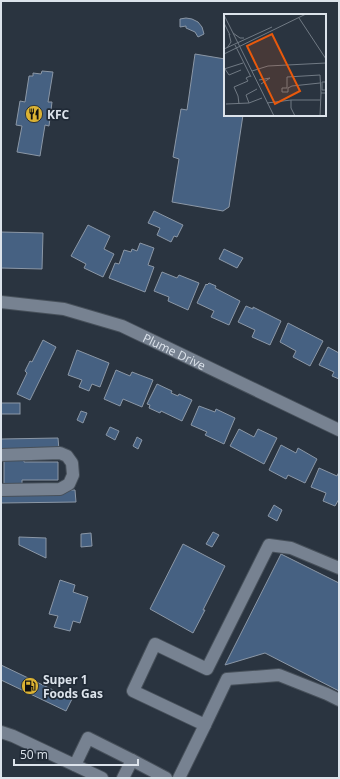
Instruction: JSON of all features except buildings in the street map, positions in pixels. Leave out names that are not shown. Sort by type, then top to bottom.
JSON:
[{"type":"street","name":"Plume Drive","points":[[1,302],[64,309],[122,326],[339,430]]},
{"type":"street","points":[[1,455],[60,453],[67,456],[72,463],[73,475],[69,484],[60,489],[1,490]]},
{"type":"street","points":[[207,669],[269,545],[291,548],[339,568]]},
{"type":"street","points":[[205,724],[133,691],[155,644],[227,679],[279,675],[339,700]]},
{"type":"street","points":[[179,778],[227,679]]},
{"type":"street","points":[[1,732],[13,736],[102,778]]},
{"type":"street","points":[[75,765],[88,738],[166,778]]},
{"type":"street","points":[[123,778],[132,760]]},
{"type":"place","name":"KFC","points":[[34,114]]},
{"type":"place","name":"Super 1 Foods Gas","points":[[30,686]]}]
